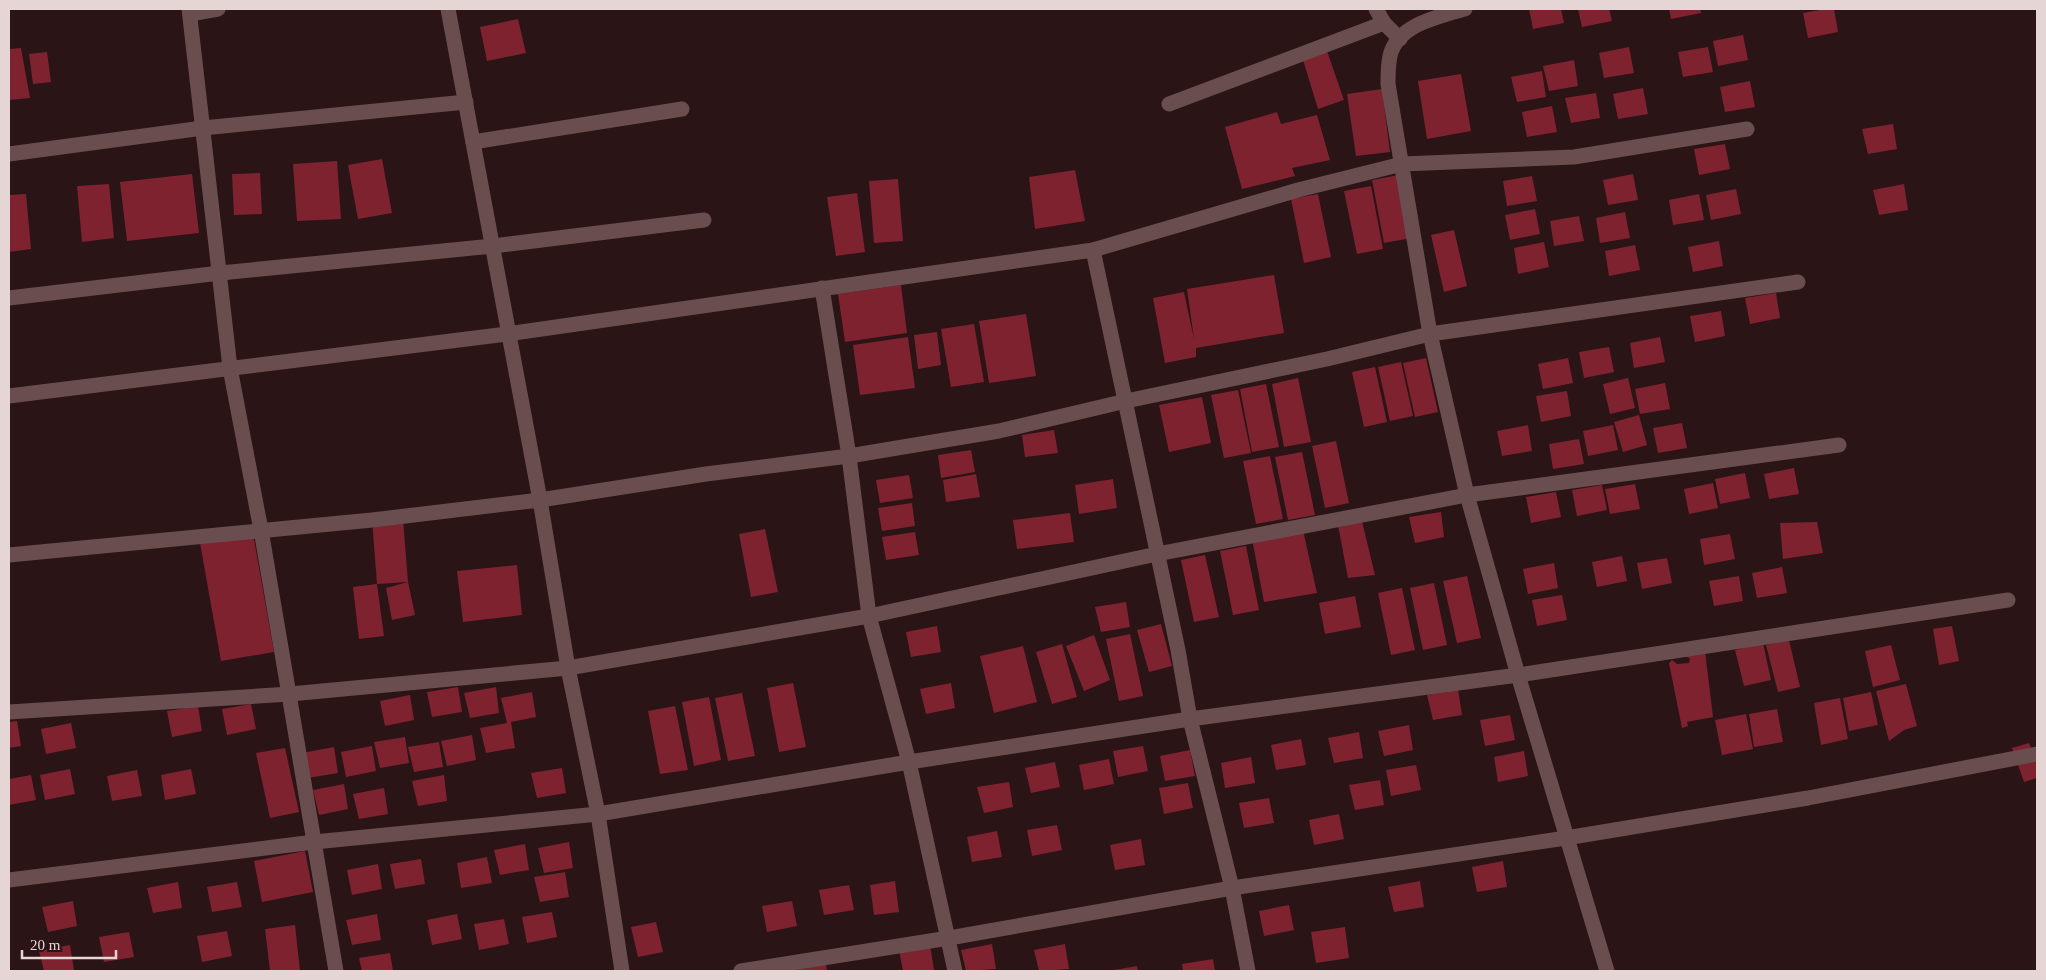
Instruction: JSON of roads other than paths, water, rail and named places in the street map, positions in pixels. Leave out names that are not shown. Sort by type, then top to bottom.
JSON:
[{"type":"street","points":[[218,9],[190,11],[230,368],[290,694],[336,971]]},
{"type":"street","points":[[448,9],[493,246],[507,334],[540,500],[568,668],[598,814],[622,971]]},
{"type":"street","points":[[1376,9],[1384,23],[1400,39]]},
{"type":"street","points":[[1465,9],[1438,16],[1414,27],[1400,39],[1390,55],[1388,84],[1430,334],[1467,495],[1518,675],[1607,971]]},
{"type":"street","points":[[1169,104],[1384,23]]},
{"type":"street","points":[[9,154],[203,128],[466,102]]},
{"type":"street","points":[[473,142],[682,109]]},
{"type":"street","points":[[9,396],[507,334],[1093,250],[1298,190],[1402,164],[1574,157],[1747,130]]},
{"type":"street","points":[[9,298],[220,272],[493,246],[704,220]]},
{"type":"street","points":[[1093,250],[1178,650],[1190,719],[1232,888],[1248,971]]},
{"type":"street","points":[[9,555],[372,520],[540,500],[706,474],[849,456],[999,432],[1126,401],[1327,359],[1430,334],[1798,282]]},
{"type":"street","points":[[822,288],[849,456],[869,616],[909,762],[955,971]]},
{"type":"street","points":[[9,712],[290,694],[568,668],[869,616],[1157,554],[1467,495],[1839,445]]},
{"type":"street","points":[[9,880],[314,842],[598,814],[909,762],[1190,719],[1518,675],[2008,600]]},
{"type":"street","points":[[741,971],[949,938],[1232,888],[1566,838],[1808,798],[2037,754]]}]
